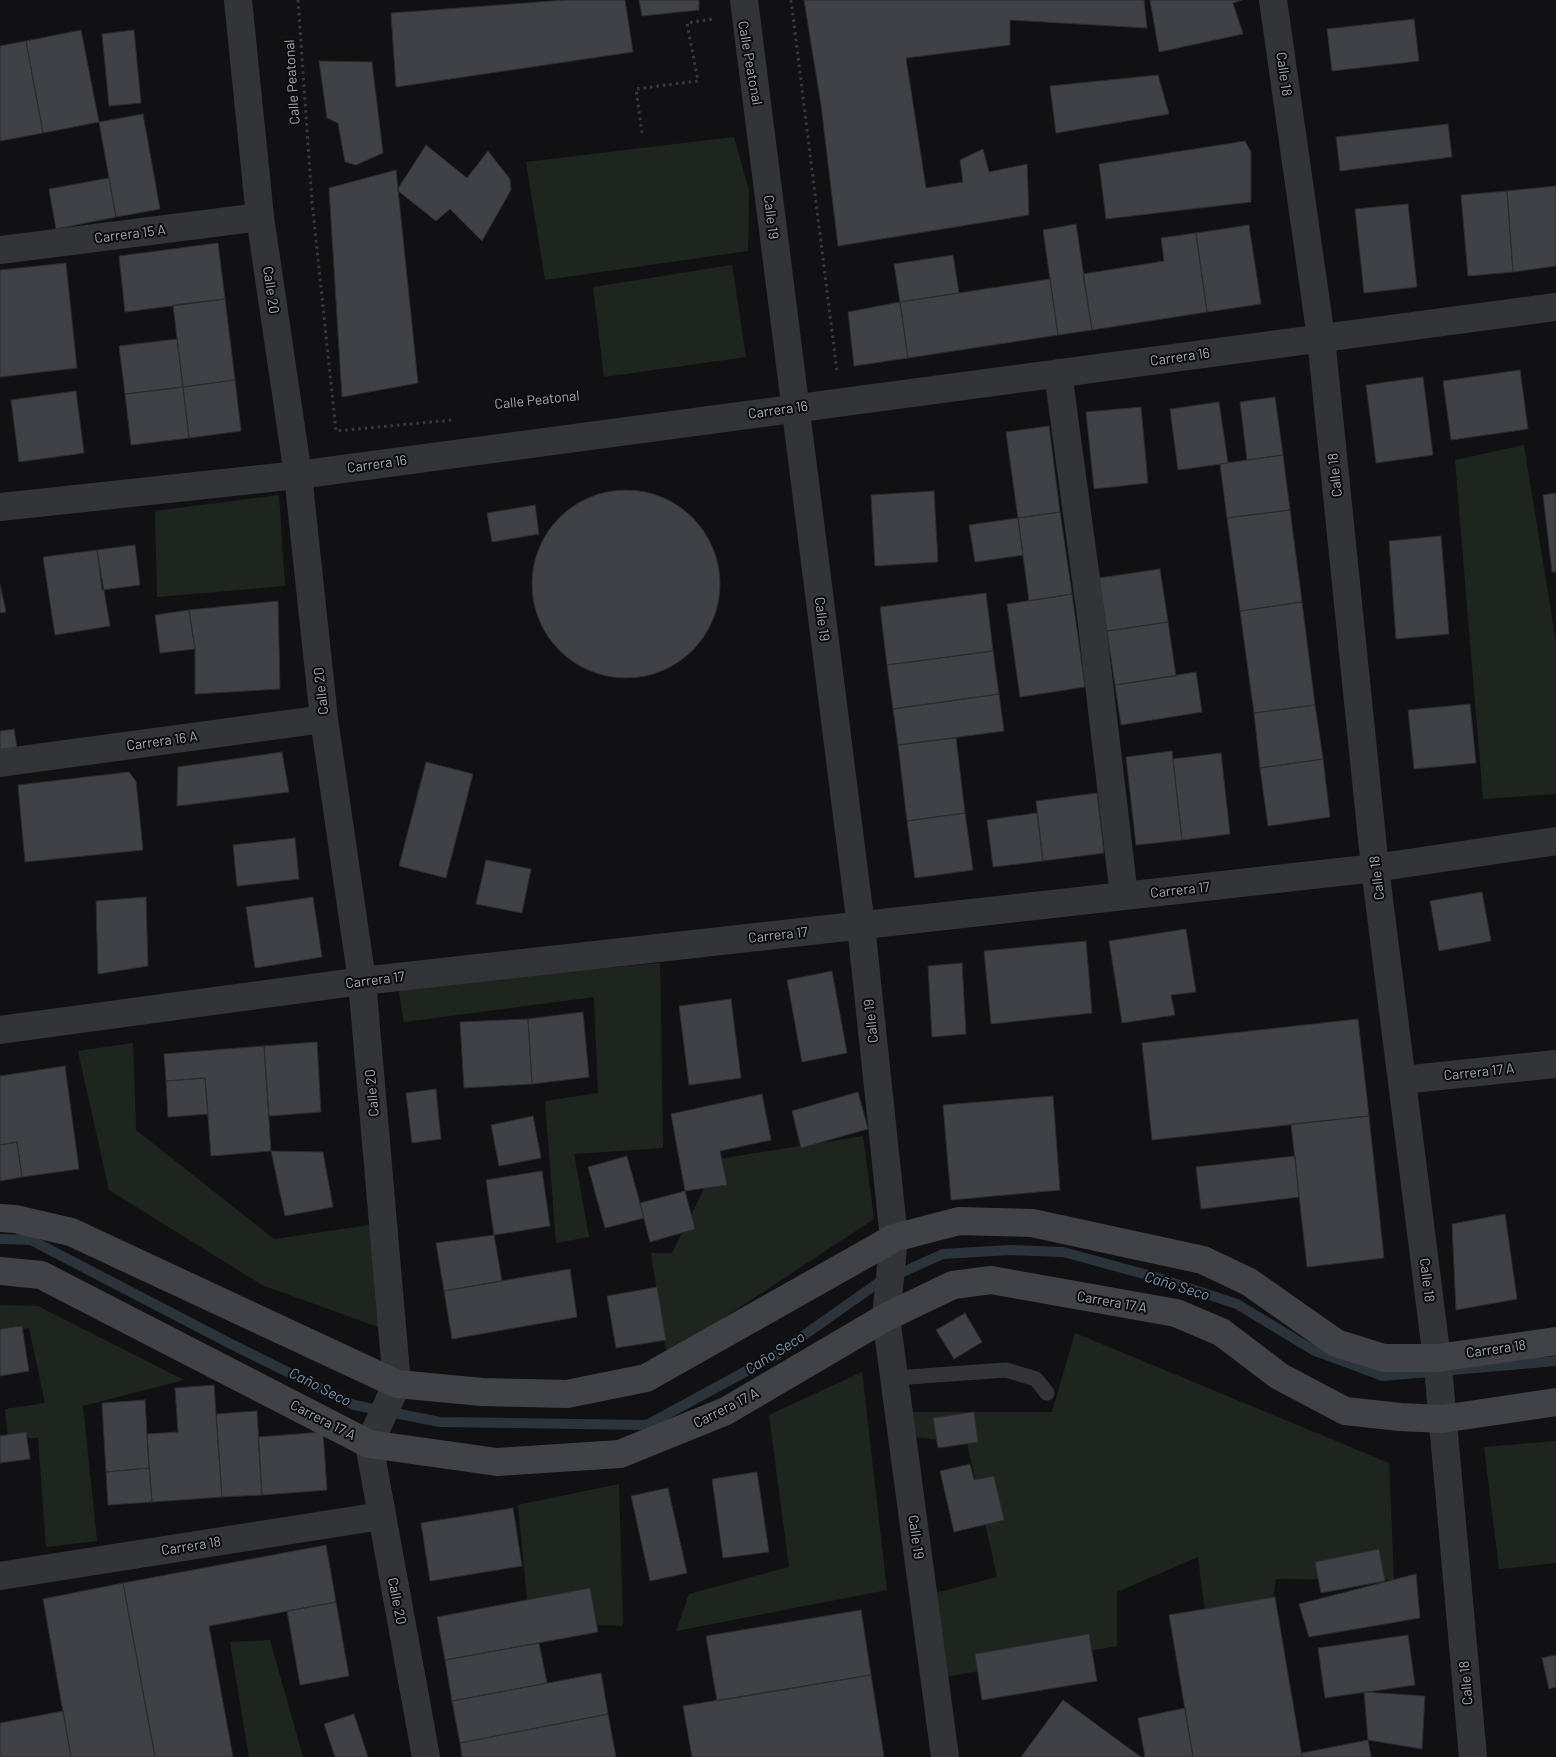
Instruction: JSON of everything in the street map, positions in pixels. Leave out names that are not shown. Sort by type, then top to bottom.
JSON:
[{"type":"street","name":"Calle 20","points":[[238,0],[260,217],[298,475],[324,718],[362,981],[394,1389]]},
{"type":"street","name":"Calle 19","points":[[744,0],[861,926],[894,1247],[886,1308],[945,1757]]},
{"type":"street","name":"Calle 18","points":[[1273,0],[1321,338],[1375,868],[1438,1362],[1473,1757]]},
{"type":"street","name":"Carrera 15 A","points":[[0,250],[260,217]]},
{"type":"street","name":"Carrera 16","points":[[0,507],[298,475],[1556,306]]},
{"type":"street","points":[[1058,373],[1091,616],[1124,896]]},
{"type":"street","name":"Carrera 16 A","points":[[0,763],[324,718]]},
{"type":"street","name":"Carrera 17","points":[[0,1030],[362,981],[1375,868],[1556,841]]},
{"type":"street","name":"Carrera 17 A","points":[[1402,1080],[1556,1064]]},
{"type":"street","points":[[0,1218],[15,1219],[71,1232],[394,1389],[566,1394],[646,1378],[894,1247],[959,1221],[1032,1223],[1204,1260],[1249,1282],[1336,1343],[1384,1358],[1438,1362]]},
{"type":"street","name":"Carrera 17 A","points":[[0,1272],[41,1275],[372,1436],[497,1462],[620,1454],[726,1411],[886,1308],[953,1285],[992,1280],[1176,1313],[1221,1332],[1278,1376],[1345,1411],[1400,1417],[1442,1414]]},
{"type":"street","name":"Carrera 18","points":[[1438,1362],[1556,1340]]},
{"type":"street","points":[[372,1436],[394,1389]]},
{"type":"street","points":[[1442,1414],[1556,1402]]},
{"type":"street","name":"Calle 20","points":[[372,1436],[381,1516],[426,1757]]},
{"type":"street","name":"Carrera 18","points":[[0,1576],[381,1516]]},
{"type":"lane","points":[[894,1378],[1006,1370],[1036,1378],[1047,1392]]},
{"type":"path","name":"Calle Peatonal","points":[[298,0],[312,202],[336,432],[455,420]]},
{"type":"path","points":[[791,0],[838,376]]},
{"type":"path","points":[[642,133],[636,89],[698,82],[687,23],[721,18]]},
{"type":"shaded area","points":[[734,137],[749,191],[748,251],[545,280],[526,162]]},
{"type":"shaded area","points":[[732,265],[746,357],[604,377],[593,287]]},
{"type":"shaded area","points":[[1524,445],[1556,643],[1556,794],[1483,799],[1455,460]]},
{"type":"shaded area","points":[[279,495],[285,586],[157,597],[155,511]]},
{"type":"shaded area","points":[[660,963],[663,1148],[574,1154],[589,1237],[556,1243],[545,1101],[598,1093],[594,997],[404,1022],[398,987]]},
{"type":"shaded area","points":[[133,1043],[136,1130],[274,1239],[370,1225],[381,1328],[262,1285],[109,1190],[78,1051]]},
{"type":"shaded area","points":[[863,1136],[874,1219],[667,1355],[651,1253],[672,1253],[719,1159]]},
{"type":"shaded area","points":[[0,1305],[38,1306],[184,1380],[83,1406],[97,1541],[46,1547],[38,1438],[8,1438],[5,1409],[45,1403],[29,1328],[0,1333]]},
{"type":"shaded area","points":[[1075,1333],[1389,1463],[1394,1580],[1276,1579],[1270,1615],[1207,1627],[1198,1557],[1117,1592],[1117,1646],[945,1677],[928,1595],[997,1577],[967,1443],[913,1437],[911,1412],[1052,1412]]},
{"type":"shaded area","points":[[862,1372],[887,1590],[676,1631],[689,1594],[789,1567],[769,1415]]},
{"type":"shaded area","points":[[1556,1441],[1556,1563],[1499,1569],[1484,1447]]},
{"type":"shaded area","points":[[619,1484],[623,1626],[529,1621],[518,1505]]},
{"type":"shaded area","points":[[270,1640],[303,1757],[249,1757],[230,1642]]},
{"type":"building","points":[[566,0],[625,0],[633,52],[396,87],[391,13]]},
{"type":"building","points":[[639,0],[699,0],[699,10],[642,16]]},
{"type":"building","points":[[804,0],[1144,0],[1147,28],[1010,20],[1010,45],[906,58],[926,188],[963,182],[960,160],[983,149],[989,172],[1027,164],[1029,215],[838,246],[821,105]]},
{"type":"building","points":[[1150,0],[1242,0],[1233,3],[1243,34],[1159,52]]},
{"type":"building","points":[[1414,19],[1419,61],[1332,71],[1327,29]]},
{"type":"building","points":[[81,30],[99,122],[43,133],[26,41]]},
{"type":"building","points":[[134,30],[141,103],[109,106],[102,34]]},
{"type":"building","points":[[26,41],[43,133],[0,141],[0,46]]},
{"type":"building","points":[[319,61],[372,62],[383,153],[356,165],[345,162],[338,123],[327,118]]},
{"type":"building","points":[[1158,75],[1169,114],[1056,133],[1050,86]]},
{"type":"building","points":[[143,114],[160,209],[116,217],[99,122]]},
{"type":"building","points":[[1448,124],[1452,157],[1340,171],[1336,137]]},
{"type":"building","points":[[1245,141],[1251,152],[1251,202],[1106,219],[1099,164]]},
{"type":"building","points":[[426,145],[467,178],[488,151],[510,179],[511,190],[482,241],[450,209],[436,221],[397,190]]},
{"type":"building","points":[[396,170],[418,383],[342,397],[329,188]]},
{"type":"building","points":[[109,178],[116,217],[56,229],[49,189]]},
{"type":"building","points":[[1556,186],[1556,266],[1513,272],[1507,191]]},
{"type":"building","points":[[1507,191],[1513,272],[1468,276],[1461,195]]},
{"type":"building","points":[[1408,204],[1417,287],[1364,293],[1355,209]]},
{"type":"building","points":[[1076,224],[1092,330],[1058,335],[1043,230]]},
{"type":"building","points":[[1249,225],[1261,304],[1207,312],[1196,233]]},
{"type":"building","points":[[1196,233],[1207,312],[1092,330],[1083,274],[1164,261],[1161,238]]},
{"type":"building","points":[[218,243],[225,299],[125,312],[119,256]]},
{"type":"building","points":[[953,255],[959,293],[900,302],[894,264]]},
{"type":"building","points":[[66,263],[77,368],[0,377],[0,270]]},
{"type":"building","points":[[1050,279],[1058,335],[908,358],[900,302]]},
{"type":"building","points":[[225,299],[235,380],[183,387],[173,305]]},
{"type":"building","points":[[900,302],[908,358],[854,366],[848,312]]},
{"type":"building","points":[[177,339],[183,387],[125,394],[119,346]]},
{"type":"building","points":[[1520,370],[1528,429],[1451,440],[1443,381]]},
{"type":"building","points":[[1423,377],[1433,455],[1376,463],[1366,385]]},
{"type":"building","points":[[235,380],[241,431],[189,438],[183,387]]},
{"type":"building","points":[[183,387],[189,438],[131,445],[125,394]]},
{"type":"building","points":[[76,391],[84,453],[19,462],[11,400]]},
{"type":"building","points":[[1275,397],[1283,455],[1247,460],[1240,402]]},
{"type":"building","points":[[1219,402],[1228,463],[1178,470],[1170,409]]},
{"type":"building","points":[[1141,407],[1148,483],[1094,489],[1086,412]]},
{"type":"building","points":[[1049,426],[1060,512],[1018,518],[1006,432]]},
{"type":"building","points":[[1283,455],[1290,510],[1227,518],[1220,464]]},
{"type":"building","points":[[626,490],[644,492],[662,498],[678,506],[692,518],[704,532],[712,548],[718,566],[720,584],[718,602],[712,620],[704,636],[692,650],[678,662],[662,670],[644,676],[626,678],[608,676],[590,670],[574,662],[560,650],[548,636],[540,620],[534,602],[532,584],[534,566],[540,548],[548,532],[560,518],[574,506],[590,498],[608,492]]},
{"type":"building","points":[[934,491],[938,562],[875,566],[871,495]]},
{"type":"building","points":[[1556,493],[1556,572],[1552,572],[1543,495]]},
{"type":"building","points":[[535,505],[539,534],[492,542],[487,513]]},
{"type":"building","points":[[1290,510],[1302,602],[1240,611],[1227,518]]},
{"type":"building","points":[[1060,512],[1072,594],[1029,601],[1018,518]]},
{"type":"building","points":[[1018,518],[1023,555],[975,562],[969,525]]},
{"type":"building","points":[[1441,536],[1449,634],[1396,639],[1389,541]]},
{"type":"building","points":[[135,545],[140,585],[102,590],[97,550]]},
{"type":"building","points":[[97,550],[110,626],[55,635],[43,557]]},
{"type":"building","points":[[1160,569],[1168,622],[1107,631],[1099,578]]},
{"type":"building","points":[[0,584],[6,612],[0,613]]},
{"type":"building","points":[[986,593],[993,651],[887,665],[880,607]]},
{"type":"building","points":[[1072,594],[1085,687],[1020,697],[1007,604]]},
{"type":"building","points":[[278,601],[280,689],[195,694],[195,649],[189,610]]},
{"type":"building","points":[[1302,602],[1315,705],[1254,713],[1240,611]]},
{"type":"building","points":[[189,610],[195,649],[160,653],[155,615]]},
{"type":"building","points":[[1168,622],[1176,676],[1115,685],[1107,631]]},
{"type":"building","points":[[993,651],[999,694],[893,709],[887,665]]},
{"type":"building","points":[[1196,672],[1202,712],[1121,725],[1115,685]]},
{"type":"building","points":[[999,694],[1004,731],[898,745],[893,709]]},
{"type":"building","points":[[1470,704],[1476,763],[1414,769],[1408,710]]},
{"type":"building","points":[[1315,705],[1323,759],[1260,768],[1254,713]]},
{"type":"building","points":[[14,729],[18,754],[0,757],[0,731]]},
{"type":"building","points":[[956,738],[965,813],[907,821],[898,745]]},
{"type":"building","points":[[1172,751],[1182,840],[1136,845],[1126,757]]},
{"type":"building","points":[[282,752],[289,792],[177,806],[178,767]]},
{"type":"building","points":[[1221,753],[1230,834],[1182,840],[1173,759]]},
{"type":"building","points":[[1323,759],[1330,817],[1268,826],[1260,768]]},
{"type":"building","points":[[426,762],[473,774],[446,878],[399,866]]},
{"type":"building","points":[[129,772],[136,781],[143,850],[25,862],[18,785]]},
{"type":"building","points":[[1097,793],[1104,853],[1043,861],[1036,801]]},
{"type":"building","points":[[965,813],[973,870],[915,878],[907,821]]},
{"type":"building","points":[[1037,813],[1043,861],[993,867],[987,820]]},
{"type":"building","points":[[295,838],[299,879],[237,886],[233,845]]},
{"type":"building","points":[[486,860],[531,869],[522,913],[476,904]]},
{"type":"building","points":[[1482,892],[1491,941],[1439,951],[1430,901]]},
{"type":"building","points":[[146,897],[148,966],[98,974],[96,901]]},
{"type":"building","points":[[313,897],[322,957],[255,968],[246,907]]},
{"type":"building","points":[[1186,929],[1196,992],[1171,995],[1175,1015],[1122,1023],[1109,941]]},
{"type":"building","points":[[1086,941],[1092,1013],[991,1024],[984,951]]},
{"type":"building","points":[[962,963],[966,1034],[932,1037],[928,966]]},
{"type":"building","points":[[832,971],[847,1053],[802,1062],[787,980]]},
{"type":"building","points":[[731,999],[741,1078],[689,1085],[679,1006]]},
{"type":"building","points":[[583,1012],[589,1077],[532,1084],[528,1019]]},
{"type":"building","points":[[528,1019],[532,1084],[464,1088],[460,1022]]},
{"type":"building","points":[[1358,1019],[1369,1116],[1152,1140],[1142,1043]]},
{"type":"building","points":[[317,1042],[321,1112],[269,1116],[264,1046]]},
{"type":"building","points":[[264,1046],[271,1151],[211,1156],[205,1078],[166,1081],[164,1054]]},
{"type":"building","points":[[65,1066],[79,1169],[22,1177],[17,1142],[0,1145],[0,1076]]},
{"type":"building","points":[[205,1078],[208,1114],[168,1117],[166,1081]]},
{"type":"building","points":[[436,1089],[441,1139],[412,1143],[406,1093]]},
{"type":"building","points":[[858,1092],[868,1129],[801,1148],[792,1111]]},
{"type":"building","points":[[762,1094],[771,1140],[720,1151],[727,1185],[685,1191],[671,1114]]},
{"type":"building","points":[[1053,1096],[1060,1190],[951,1200],[943,1105]]},
{"type":"building","points":[[533,1116],[541,1158],[499,1166],[491,1125]]},
{"type":"building","points":[[1369,1116],[1384,1258],[1307,1267],[1291,1124]]},
{"type":"building","points":[[17,1142],[22,1177],[0,1181],[0,1145]]},
{"type":"building","points":[[271,1151],[323,1152],[333,1207],[285,1216]]},
{"type":"building","points":[[627,1156],[644,1218],[605,1228],[588,1167]]},
{"type":"building","points":[[1295,1156],[1299,1197],[1201,1209],[1196,1167]]},
{"type":"building","points":[[542,1171],[550,1226],[494,1235],[486,1180]]},
{"type":"building","points":[[685,1191],[695,1229],[650,1242],[640,1203]]},
{"type":"building","points":[[1505,1214],[1517,1299],[1456,1310],[1452,1224]]},
{"type":"building","points":[[494,1235],[502,1281],[444,1291],[436,1243]]},
{"type":"building","points":[[570,1269],[577,1317],[452,1339],[444,1291]]},
{"type":"building","points":[[657,1287],[666,1340],[616,1348],[607,1296]]},
{"type":"building","points":[[965,1313],[982,1342],[954,1359],[936,1330]]},
{"type":"building","points":[[22,1326],[29,1371],[0,1376],[0,1329]]},
{"type":"building","points":[[214,1385],[222,1497],[152,1502],[147,1434],[178,1432],[175,1388]]},
{"type":"building","points":[[145,1400],[149,1468],[106,1472],[102,1403]]},
{"type":"building","points":[[257,1411],[262,1495],[222,1497],[216,1414]]},
{"type":"building","points":[[974,1412],[978,1442],[938,1448],[933,1418]]},
{"type":"building","points":[[26,1432],[30,1459],[0,1463],[0,1436]]},
{"type":"building","points":[[323,1432],[327,1490],[262,1495],[258,1437]]},
{"type":"building","points":[[970,1464],[974,1480],[994,1476],[1004,1520],[954,1532],[940,1471]]},
{"type":"building","points":[[149,1468],[152,1502],[108,1505],[106,1472]]},
{"type":"building","points":[[757,1472],[769,1552],[723,1558],[712,1479]]},
{"type":"building","points":[[668,1488],[687,1573],[650,1581],[631,1496]]},
{"type":"building","points":[[513,1508],[522,1566],[430,1581],[421,1523]]},
{"type":"building","points":[[326,1545],[336,1602],[209,1626],[233,1757],[155,1757],[123,1583]]},
{"type":"building","points":[[1379,1549],[1385,1581],[1321,1593],[1315,1562]]},
{"type":"building","points":[[1416,1574],[1420,1618],[1309,1637],[1299,1604]]},
{"type":"building","points":[[123,1583],[155,1757],[71,1757],[43,1599]]},
{"type":"building","points":[[590,1588],[598,1632],[445,1660],[437,1617]]},
{"type":"building","points":[[1275,1597],[1302,1757],[1193,1757],[1169,1615]]},
{"type":"building","points":[[336,1602],[349,1676],[300,1685],[287,1611]]},
{"type":"building","points":[[861,1610],[871,1675],[717,1701],[706,1636]]},
{"type":"building","points":[[1089,1634],[1097,1681],[982,1700],[975,1654]]},
{"type":"building","points":[[1408,1635],[1415,1685],[1325,1698],[1318,1648]]},
{"type":"building","points":[[539,1643],[547,1683],[452,1701],[445,1660]]},
{"type":"building","points":[[1556,1655],[1556,1687],[1549,1689],[1542,1658]]},
{"type":"building","points":[[601,1673],[608,1714],[460,1743],[452,1701]]},
{"type":"building","points":[[871,1675],[884,1757],[692,1757],[683,1706]]},
{"type":"building","points":[[1364,1692],[1425,1696],[1422,1749],[1368,1740]]},
{"type":"building","points":[[1063,1700],[1141,1757],[1021,1757]]},
{"type":"building","points":[[1185,1708],[1193,1757],[1145,1757],[1138,1718]]},
{"type":"building","points":[[63,1711],[71,1757],[0,1757],[0,1723]]},
{"type":"building","points":[[354,1714],[368,1757],[335,1757],[324,1724]]},
{"type":"building","points":[[608,1714],[616,1757],[462,1757],[460,1743]]},
{"type":"building","points":[[1368,1740],[1371,1757],[1302,1757],[1302,1753]]},
{"type":"waterway","name":"Caño Seco","points":[[0,1239],[31,1240],[231,1344],[354,1405],[440,1422],[647,1425],[776,1355],[878,1283],[943,1254],[1010,1250],[1063,1252],[1155,1277],[1237,1304],[1313,1350],[1383,1376],[1556,1361]]}]
